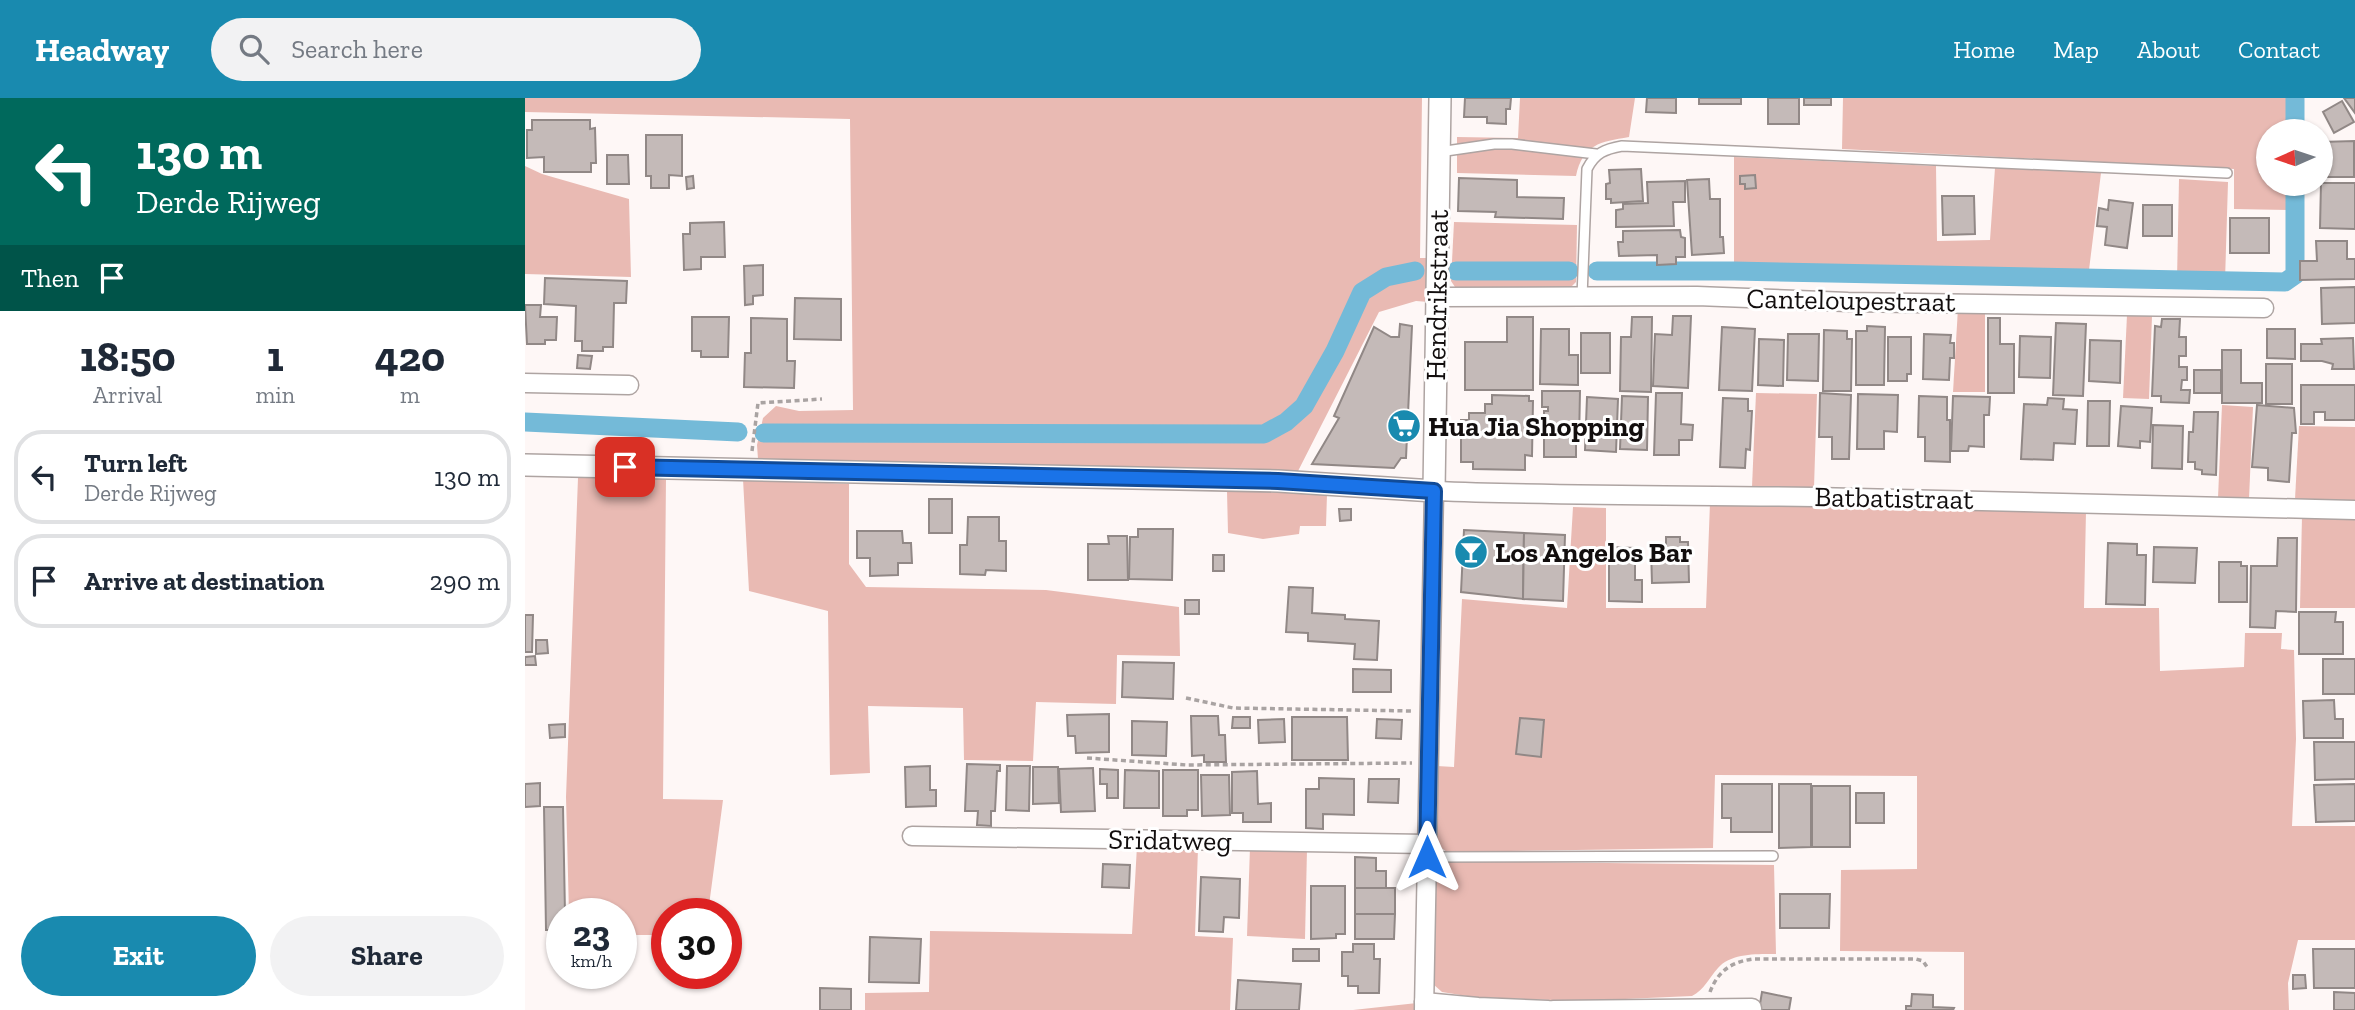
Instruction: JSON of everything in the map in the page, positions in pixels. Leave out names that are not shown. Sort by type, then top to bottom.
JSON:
[{"type":"street","name":"Hendrikstraat","points":[[1434,491],[1440,98]]},
{"type":"street","name":"Canteloupestraat","points":[[1438,297],[1697,296],[1848,302],[2264,308]]},
{"type":"street","points":[[525,383],[629,385]]},
{"type":"street","points":[[525,464],[1278,481],[1434,491],[1424,1006],[1551,1010],[1752,1007]]},
{"type":"street","name":"Batbatistraat","points":[[1434,491],[1577,496],[2080,501],[2355,510]]},
{"type":"street","name":"Sridatweg","points":[[912,836],[1427,851]]},
{"type":"lane","points":[[1439,152],[1512,144],[1596,154]]},
{"type":"lane","points":[[1582,297],[1585,180],[1587,169],[1596,154],[1605,149],[1622,146],[2227,173]]},
{"type":"lane","points":[[1427,851],[1773,856]]},
{"type":"path","points":[[749,470],[758,403],[822,399]]},
{"type":"path","points":[[1186,698],[1233,708],[1428,712]]},
{"type":"path","points":[[1087,758],[1187,765],[1428,763]]},
{"type":"path","points":[[1706,1008],[1711,989],[1721,971],[1741,961],[1916,959],[1923,961],[1927,967]]},
{"type":"shaded area","points":[[525,98],[1422,98],[1420,258],[1430,258],[1429,302],[1416,301],[1379,312],[1296,475],[758,459],[757,445],[763,418],[776,406],[799,411],[853,410],[850,119],[525,112]]},
{"type":"shaded area","points":[[1520,98],[1635,98],[1629,137],[1594,146],[1583,157],[1576,176],[1457,173],[1457,137],[1518,138]]},
{"type":"shaded area","points":[[1843,98],[2295,98],[2295,119],[2256,119],[2256,196],[2295,196],[2295,210],[2234,209],[2234,169],[1842,149]]},
{"type":"shaded area","points":[[1734,157],[1936,166],[1937,241],[1990,240],[1995,168],[2101,173],[2088,278],[1734,271]]},
{"type":"shaded area","points":[[525,166],[542,174],[629,199],[631,277],[525,274]]},
{"type":"shaded area","points":[[2179,179],[2228,182],[2225,281],[2177,280]]},
{"type":"shaded area","points":[[1454,222],[1577,225],[1576,282],[1567,291],[1457,290],[1451,281]]},
{"type":"shaded area","points":[[1958,308],[1985,308],[1985,392],[1953,392]]},
{"type":"shaded area","points":[[2127,315],[2152,316],[2149,399],[2123,398]]},
{"type":"shaded area","points":[[1756,393],[1817,394],[1814,487],[1752,487]]},
{"type":"shaded area","points":[[2222,405],[2253,407],[2249,499],[2218,498]]},
{"type":"shaded area","points":[[2299,426],[2355,427],[2355,501],[2295,499]]},
{"type":"shaded area","points":[[578,478],[666,478],[663,799],[723,800],[710,898],[651,898],[651,935],[637,935],[637,898],[569,898],[566,797]]},
{"type":"shaded area","points":[[743,479],[849,484],[849,564],[866,587],[1046,590],[1179,607],[1180,656],[1117,655],[1116,704],[1036,702],[1033,761],[964,760],[963,708],[868,706],[870,773],[830,775],[828,611],[749,591]]},
{"type":"shaded area","points":[[1227,491],[1327,494],[1326,526],[1300,526],[1299,534],[1263,539],[1228,533]]},
{"type":"shaded area","points":[[1710,503],[2086,511],[2084,608],[2159,608],[2160,671],[2244,667],[2245,633],[2282,633],[2281,649],[2294,650],[2296,739],[2292,826],[2355,826],[2355,940],[2298,940],[2288,983],[2289,1010],[1964,1010],[1964,952],[1840,951],[1841,870],[1917,869],[1917,776],[1715,775],[1713,848],[1447,852],[1440,847],[1436,838],[1437,766],[1454,767],[1462,599],[1567,608],[1573,507],[1606,508],[1606,608],[1706,608]]},
{"type":"shaded area","points":[[2302,516],[2355,518],[2355,608],[2300,608]]},
{"type":"shaded area","points":[[1137,846],[1198,848],[1195,936],[1233,938],[1230,1010],[865,1010],[865,993],[929,992],[930,931],[1132,934]]},
{"type":"shaded area","points":[[1250,847],[1307,849],[1305,939],[1247,936]]},
{"type":"shaded area","points":[[1440,861],[1774,865],[1776,954],[1745,955],[1730,959],[1692,996],[1580,1001],[1473,997],[1442,992],[1433,984],[1435,864]]},
{"type":"shaded area","points":[[1417,1003],[1417,1010],[1353,1010]]},
{"type":"building","points":[[1465,98],[1511,98],[1510,109],[1506,109],[1506,124],[1487,123],[1487,117],[1464,117]]},
{"type":"building","points":[[1647,98],[1676,98],[1676,113],[1646,112]]},
{"type":"building","points":[[1699,98],[1741,98],[1741,104],[1699,104]]},
{"type":"building","points":[[1768,98],[1799,98],[1799,124],[1768,124]]},
{"type":"building","points":[[1804,98],[1831,98],[1831,105],[1804,105]]},
{"type":"building","points":[[2344,98],[2355,98],[2355,113]]},
{"type":"building","points":[[2342,101],[2354,122],[2334,133],[2333,119],[2327,119],[2323,112]]},
{"type":"building","points":[[532,120],[590,120],[590,129],[595,128],[596,163],[591,163],[591,172],[544,172],[544,157],[527,158],[527,130],[532,130]]},
{"type":"building","points":[[646,135],[682,135],[682,176],[669,175],[669,188],[651,188],[651,176],[646,176]]},
{"type":"building","points":[[2354,141],[2354,177],[2333,177],[2333,142]]},
{"type":"building","points":[[607,155],[628,155],[629,184],[607,184]]},
{"type":"building","points":[[1641,169],[1643,201],[1611,203],[1611,199],[1606,199],[1606,184],[1610,183],[1609,170]]},
{"type":"building","points":[[1755,175],[1756,188],[1745,189],[1745,184],[1740,184],[1740,176]]},
{"type":"building","points":[[693,176],[694,188],[687,189],[686,177]]},
{"type":"building","points":[[1459,178],[1517,180],[1517,197],[1564,198],[1563,219],[1495,217],[1496,212],[1458,211]]},
{"type":"building","points":[[1709,179],[1710,199],[1720,199],[1720,237],[1723,237],[1724,253],[1692,255],[1687,180]]},
{"type":"building","points":[[1685,181],[1685,202],[1673,202],[1674,226],[1616,227],[1616,210],[1623,209],[1623,204],[1648,203],[1647,182]]},
{"type":"building","points":[[2333,183],[2355,183],[2355,229],[2320,228],[2321,196],[2333,196]]},
{"type":"building","points":[[1942,196],[1974,196],[1975,234],[1943,235]]},
{"type":"building","points":[[2109,200],[2133,203],[2127,248],[2105,245],[2107,227],[2097,226],[2099,208],[2108,210]]},
{"type":"building","points":[[2143,205],[2172,205],[2172,236],[2143,236]]},
{"type":"building","points":[[2230,218],[2269,218],[2269,253],[2230,253]]},
{"type":"building","points":[[724,222],[725,257],[701,257],[701,269],[684,270],[683,234],[690,234],[690,223]]},
{"type":"building","points":[[1680,230],[1681,237],[1685,238],[1685,257],[1676,257],[1676,264],[1657,265],[1657,255],[1619,256],[1618,242],[1623,242],[1623,231]]},
{"type":"building","points":[[2316,241],[2347,241],[2347,259],[2355,259],[2355,279],[2300,280],[2300,261],[2317,261]]},
{"type":"building","points":[[763,265],[763,295],[753,296],[753,304],[745,305],[744,266]]},
{"type":"building","points":[[545,278],[627,281],[626,303],[614,303],[613,347],[603,347],[603,351],[582,351],[582,341],[575,341],[576,306],[544,304]]},
{"type":"building","points":[[2355,287],[2355,323],[2322,324],[2321,288]]},
{"type":"building","points":[[795,298],[841,299],[841,340],[794,339]]},
{"type":"building","points":[[525,305],[541,305],[540,317],[557,317],[556,340],[545,340],[545,344],[527,344]]},
{"type":"building","points":[[1673,316],[1691,316],[1688,388],[1653,386],[1655,334],[1672,335]]},
{"type":"building","points":[[692,317],[729,317],[728,357],[701,357],[701,351],[692,351]]},
{"type":"building","points":[[1507,317],[1533,317],[1533,390],[1465,390],[1465,342],[1507,342]]},
{"type":"building","points":[[1632,317],[1652,317],[1651,392],[1620,391],[1621,337],[1631,337]]},
{"type":"building","points":[[751,318],[787,319],[787,361],[795,361],[794,388],[744,387],[745,353],[751,353]]},
{"type":"building","points":[[1988,318],[2000,318],[2000,344],[2014,344],[2014,393],[1988,393]]},
{"type":"building","points":[[2162,319],[2180,319],[2179,337],[2186,337],[2186,356],[2179,356],[2179,367],[2187,367],[2187,380],[2182,380],[2181,390],[2190,390],[2189,403],[2161,402],[2161,396],[2152,396],[2155,326],[2161,327]]},
{"type":"building","points":[[2056,323],[2086,324],[2083,396],[2053,395]]},
{"type":"building","points":[[1400,324],[1412,326],[1406,458],[1401,458],[1394,468],[1312,464],[1339,418],[1334,416],[1374,327],[1391,337],[1399,337]]},
{"type":"building","points":[[1867,326],[1885,327],[1884,385],[1856,385],[1856,331],[1867,331]]},
{"type":"building","points":[[1722,327],[1755,329],[1752,391],[1719,390]]},
{"type":"building","points":[[1541,329],[1569,329],[1569,355],[1578,355],[1578,385],[1540,384]]},
{"type":"building","points":[[2267,329],[2295,329],[2295,359],[2267,358]]},
{"type":"building","points":[[1824,330],[1847,331],[1847,339],[1852,339],[1851,391],[1823,391]]},
{"type":"building","points":[[1581,333],[1610,333],[1610,373],[1581,373]]},
{"type":"building","points":[[1788,334],[1819,334],[1818,381],[1787,380]]},
{"type":"building","points":[[1924,334],[1951,335],[1954,358],[1950,358],[1949,380],[1923,379]]},
{"type":"building","points":[[2020,336],[2051,337],[2050,378],[2019,377]]},
{"type":"building","points":[[1888,337],[1911,337],[1911,374],[1907,374],[1907,381],[1888,381]]},
{"type":"building","points":[[2353,338],[2354,369],[2332,369],[2333,364],[2322,361],[2301,361],[2301,344],[2322,344],[2321,339]]},
{"type":"building","points":[[1759,339],[1784,340],[1783,386],[1758,385]]},
{"type":"building","points":[[2090,340],[2121,341],[2120,383],[2089,381]]},
{"type":"building","points":[[2222,350],[2241,350],[2241,383],[2262,383],[2262,403],[2222,403]]},
{"type":"building","points":[[578,355],[592,356],[590,369],[577,368]]},
{"type":"building","points":[[2266,364],[2292,364],[2292,404],[2266,404]]},
{"type":"building","points":[[2194,370],[2221,370],[2221,393],[2194,393]]},
{"type":"building","points":[[2301,385],[2355,385],[2355,420],[2325,420],[2325,412],[2314,412],[2314,424],[2301,424]]},
{"type":"building","points":[[1542,391],[1580,391],[1576,457],[1544,457],[1544,411],[1548,411],[1548,407],[1542,407]]},
{"type":"building","points":[[1656,393],[1682,393],[1681,424],[1693,425],[1692,440],[1679,440],[1679,455],[1654,455]]},
{"type":"building","points":[[1820,393],[1851,395],[1849,459],[1832,459],[1832,437],[1819,437]]},
{"type":"building","points":[[1858,394],[1898,395],[1897,432],[1884,431],[1884,449],[1857,449]]},
{"type":"building","points":[[1492,395],[1529,396],[1529,401],[1533,401],[1532,456],[1525,455],[1525,470],[1473,469],[1473,462],[1461,462],[1461,420],[1469,420],[1469,413],[1485,413],[1485,404],[1492,404]]},
{"type":"building","points":[[1622,396],[1648,397],[1647,450],[1620,449]]},
{"type":"building","points":[[1919,396],[1947,397],[1950,462],[1925,461],[1925,437],[1918,437]]},
{"type":"building","points":[[1953,396],[1990,397],[1989,415],[1984,415],[1984,447],[1969,446],[1968,451],[1951,451]]},
{"type":"building","points":[[1587,397],[1618,399],[1616,452],[1585,450]]},
{"type":"building","points":[[1723,398],[1748,399],[1748,411],[1752,411],[1750,450],[1746,449],[1745,468],[1720,467]]},
{"type":"building","points":[[2048,398],[2064,399],[2063,409],[2077,410],[2075,444],[2054,443],[2053,460],[2021,459],[2024,404],[2047,405]]},
{"type":"building","points":[[2088,401],[2110,401],[2109,446],[2087,446]]},
{"type":"building","points":[[2257,405],[2294,408],[2296,433],[2292,433],[2289,482],[2268,480],[2268,468],[2252,467]]},
{"type":"building","points":[[2121,406],[2152,408],[2150,442],[2140,441],[2140,448],[2118,446]]},
{"type":"building","points":[[2194,412],[2218,412],[2216,475],[2202,474],[2202,470],[2195,469],[2195,462],[2188,462],[2189,432],[2193,432]]},
{"type":"building","points":[[2153,425],[2183,426],[2182,469],[2152,468]]},
{"type":"building","points":[[929,499],[952,499],[952,533],[929,533]]},
{"type":"building","points":[[1339,509],[1351,509],[1351,520],[1340,521]]},
{"type":"building","points":[[968,517],[999,517],[999,541],[1006,541],[1006,571],[986,570],[985,575],[960,574],[960,545],[967,545]]},
{"type":"building","points":[[1138,529],[1173,529],[1172,580],[1129,579],[1130,537],[1138,537]]},
{"type":"building","points":[[1464,530],[1524,533],[1523,599],[1461,592]]},
{"type":"building","points":[[857,531],[902,531],[903,543],[911,543],[912,563],[898,563],[898,575],[870,576],[870,558],[857,558]]},
{"type":"building","points":[[1524,533],[1565,535],[1563,601],[1523,599]]},
{"type":"building","points":[[1108,536],[1127,536],[1128,580],[1088,580],[1088,544],[1109,544]]},
{"type":"building","points":[[1666,537],[1680,537],[1680,542],[1688,542],[1689,582],[1652,583],[1651,550],[1666,550]]},
{"type":"building","points":[[2278,538],[2297,538],[2296,612],[2276,611],[2275,628],[2250,627],[2251,566],[2277,566]]},
{"type":"building","points":[[2108,543],[2137,544],[2137,555],[2146,555],[2145,605],[2106,604]]},
{"type":"building","points":[[1609,547],[1635,548],[1635,580],[1642,580],[1642,602],[1609,601]]},
{"type":"building","points":[[2154,547],[2197,548],[2195,583],[2153,582]]},
{"type":"building","points":[[1213,555],[1224,555],[1224,571],[1213,571]]},
{"type":"building","points":[[2219,562],[2241,562],[2241,566],[2247,566],[2247,602],[2219,602]]},
{"type":"building","points":[[1289,587],[1313,588],[1312,613],[1379,621],[1377,660],[1354,659],[1355,644],[1308,641],[1308,633],[1286,632]]},
{"type":"building","points":[[1185,600],[1199,600],[1199,614],[1185,614]]},
{"type":"building","points":[[2299,612],[2336,612],[2335,622],[2343,622],[2343,654],[2299,654]]},
{"type":"building","points":[[525,615],[533,615],[532,652],[525,652]]},
{"type":"building","points":[[536,640],[547,640],[548,653],[536,654]]},
{"type":"building","points":[[535,656],[536,665],[525,665],[525,657]]},
{"type":"building","points":[[2323,659],[2355,659],[2355,694],[2323,694]]},
{"type":"building","points":[[1123,662],[1174,663],[1173,699],[1122,697]]},
{"type":"building","points":[[1353,669],[1391,670],[1391,692],[1353,692]]},
{"type":"building","points":[[2334,700],[2335,719],[2343,719],[2343,738],[2304,738],[2303,701]]},
{"type":"building","points":[[1109,714],[1109,752],[1076,753],[1075,736],[1068,736],[1067,715]]},
{"type":"building","points":[[1191,716],[1218,716],[1219,735],[1225,735],[1226,762],[1204,762],[1204,755],[1192,756]]},
{"type":"building","points":[[1233,717],[1250,717],[1250,728],[1232,728]]},
{"type":"building","points":[[1292,717],[1347,717],[1348,760],[1292,760]]},
{"type":"building","points":[[1520,718],[1544,720],[1541,757],[1516,754]]},
{"type":"building","points":[[1284,719],[1285,742],[1259,743],[1258,720]]},
{"type":"building","points":[[1377,719],[1402,720],[1401,739],[1376,738]]},
{"type":"building","points":[[1132,721],[1167,722],[1166,756],[1132,755]]},
{"type":"building","points":[[565,724],[565,737],[550,738],[549,725]]},
{"type":"building","points":[[2314,742],[2355,742],[2355,779],[2315,780]]},
{"type":"building","points":[[967,764],[1000,765],[1000,771],[997,771],[995,811],[991,811],[991,826],[977,825],[978,811],[965,811]]},
{"type":"building","points":[[930,766],[930,790],[936,790],[936,806],[906,807],[905,767]]},
{"type":"building","points":[[1007,766],[1030,766],[1029,811],[1006,810]]},
{"type":"building","points":[[1033,767],[1058,767],[1059,803],[1033,804]]},
{"type":"building","points":[[1093,768],[1095,811],[1061,812],[1059,769]]},
{"type":"building","points":[[1100,769],[1118,770],[1118,798],[1107,798],[1107,784],[1100,784]]},
{"type":"building","points":[[1125,770],[1159,771],[1159,808],[1124,808]]},
{"type":"building","points":[[1163,770],[1198,770],[1198,810],[1187,810],[1187,816],[1163,816]]},
{"type":"building","points":[[1257,771],[1258,804],[1271,803],[1271,822],[1243,822],[1243,813],[1232,813],[1232,772]]},
{"type":"building","points":[[1201,775],[1229,775],[1230,815],[1202,816]]},
{"type":"building","points":[[1319,778],[1354,779],[1354,815],[1323,814],[1323,829],[1306,828],[1306,789],[1319,789]]},
{"type":"building","points":[[1369,779],[1399,779],[1398,803],[1368,802]]},
{"type":"building","points":[[540,783],[540,806],[525,807],[525,784]]},
{"type":"building","points":[[1722,784],[1772,784],[1772,832],[1731,832],[1731,818],[1722,818]]},
{"type":"building","points":[[1779,784],[1811,784],[1811,847],[1779,848]]},
{"type":"building","points":[[2355,784],[2355,821],[2316,822],[2314,785]]},
{"type":"building","points":[[1812,786],[1850,786],[1850,847],[1812,847]]},
{"type":"building","points":[[1856,793],[1884,793],[1884,823],[1856,823]]},
{"type":"building","points":[[544,807],[563,807],[565,898],[546,898],[546,930]]},
{"type":"building","points":[[1355,857],[1376,858],[1376,871],[1386,871],[1386,888],[1355,888]]},
{"type":"building","points":[[1103,864],[1130,865],[1129,888],[1102,887]]},
{"type":"building","points":[[1201,877],[1240,879],[1239,918],[1224,917],[1223,932],[1199,931]]},
{"type":"building","points":[[1311,886],[1345,886],[1345,934],[1336,934],[1336,938],[1311,939]]},
{"type":"building","points":[[1355,888],[1395,888],[1395,914],[1355,914]]},
{"type":"building","points":[[1780,894],[1830,894],[1829,928],[1780,928]]},
{"type":"building","points":[[1355,914],[1395,914],[1394,939],[1355,939]]},
{"type":"building","points":[[870,937],[921,939],[919,983],[869,982]]},
{"type":"building","points":[[1353,944],[1374,944],[1374,959],[1380,959],[1379,993],[1358,993],[1358,986],[1348,986],[1348,976],[1342,976],[1342,952],[1353,952]]},
{"type":"building","points":[[1293,949],[1319,949],[1319,961],[1293,961]]},
{"type":"building","points":[[2313,949],[2355,949],[2355,988],[2314,988]]},
{"type":"building","points":[[2293,975],[2305,975],[2306,988],[2293,989]]},
{"type":"building","points":[[1238,980],[1301,984],[1299,1010],[1236,1010]]},
{"type":"building","points":[[820,988],[851,989],[851,1010],[820,1010]]},
{"type":"building","points":[[1762,992],[1791,998],[1789,1010],[1759,1010]]},
{"type":"building","points":[[2334,992],[2355,993],[2355,1010],[2334,1010]]},
{"type":"building","points":[[1912,994],[1933,995],[1933,1007],[1954,1008],[1906,1010],[1906,1006],[1911,1006]]},
{"type":"waterway","points":[[2295,98],[2295,119]]},
{"type":"waterway","points":[[1597,271],[1734,271],[2285,282],[2295,275],[2295,196]]},
{"type":"waterway","points":[[764,433],[1264,434],[1286,422],[1304,406],[1335,351],[1362,292],[1386,277],[1415,271]]},
{"type":"waterway","points":[[1456,271],[1569,271]]},
{"type":"waterway","points":[[525,422],[738,432]]},
{"type":"place","name":"Hua Jia Shopping","points":[[1404,426]]},
{"type":"place","name":"Los Angelos Bar","points":[[1471,552]]},
{"type":"route","points":[[625,467],[1278,481],[1434,491],[1427,857]]}]
